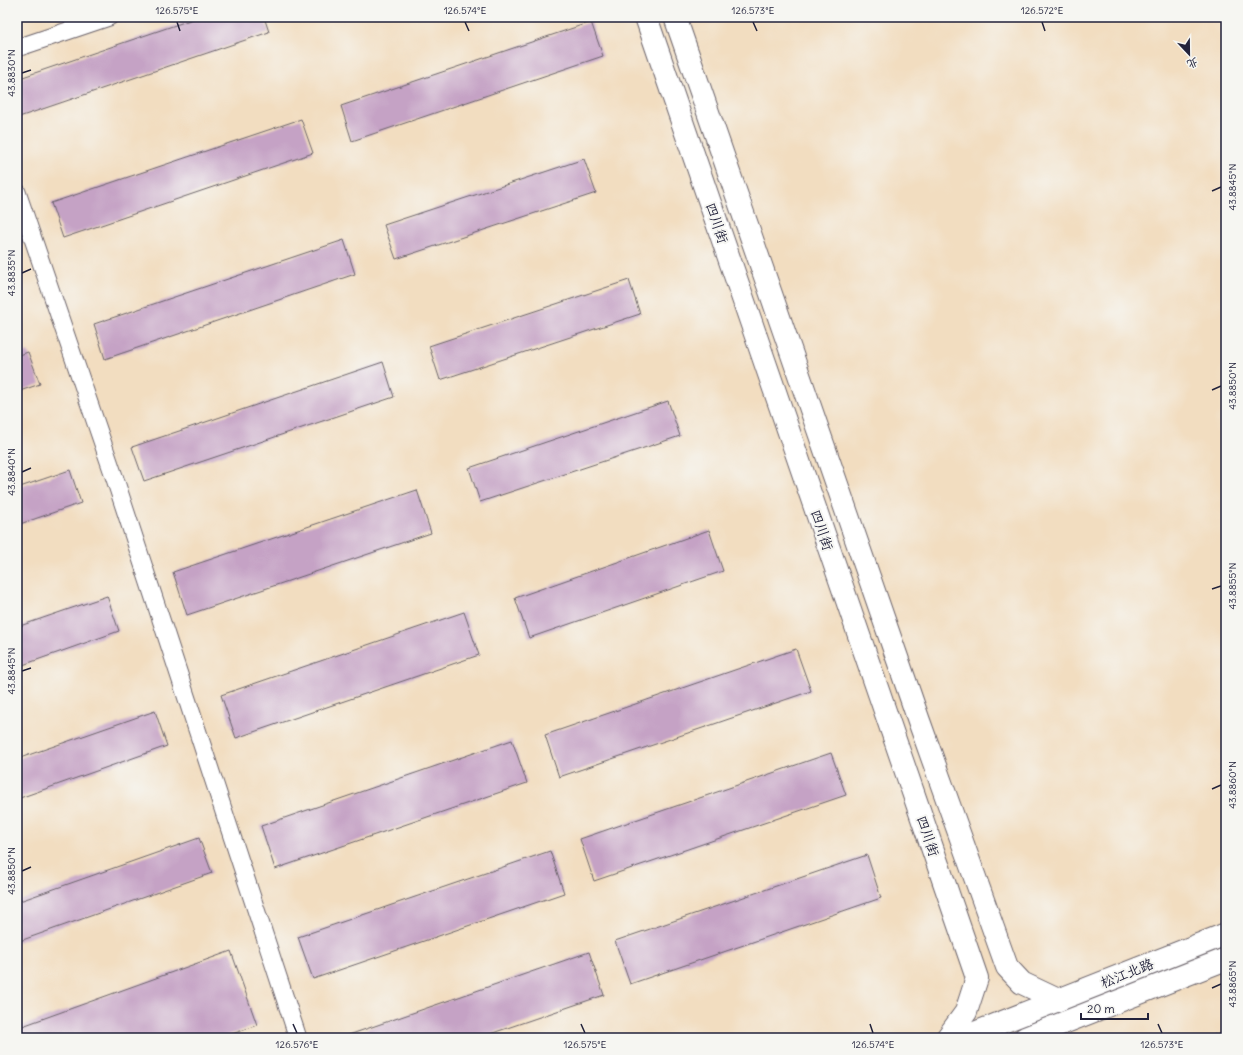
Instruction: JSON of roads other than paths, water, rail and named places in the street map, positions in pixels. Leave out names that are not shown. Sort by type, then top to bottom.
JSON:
[{"type":"main road","name":"四川街","points":[[646,17],[977,978],[966,1012],[947,1038]]},
{"type":"main road","name":"四川街","points":[[675,17],[919,721],[1007,967],[1022,982],[1058,1000]]},
{"type":"main road","name":"松江北路","points":[[962,1038],[1226,934]]},
{"type":"main road","name":"松江北路","points":[[1025,1038],[1226,959]]},
{"type":"street","points":[[17,48],[109,17]]},
{"type":"street","points":[[17,192],[115,479],[298,1038]]}]
